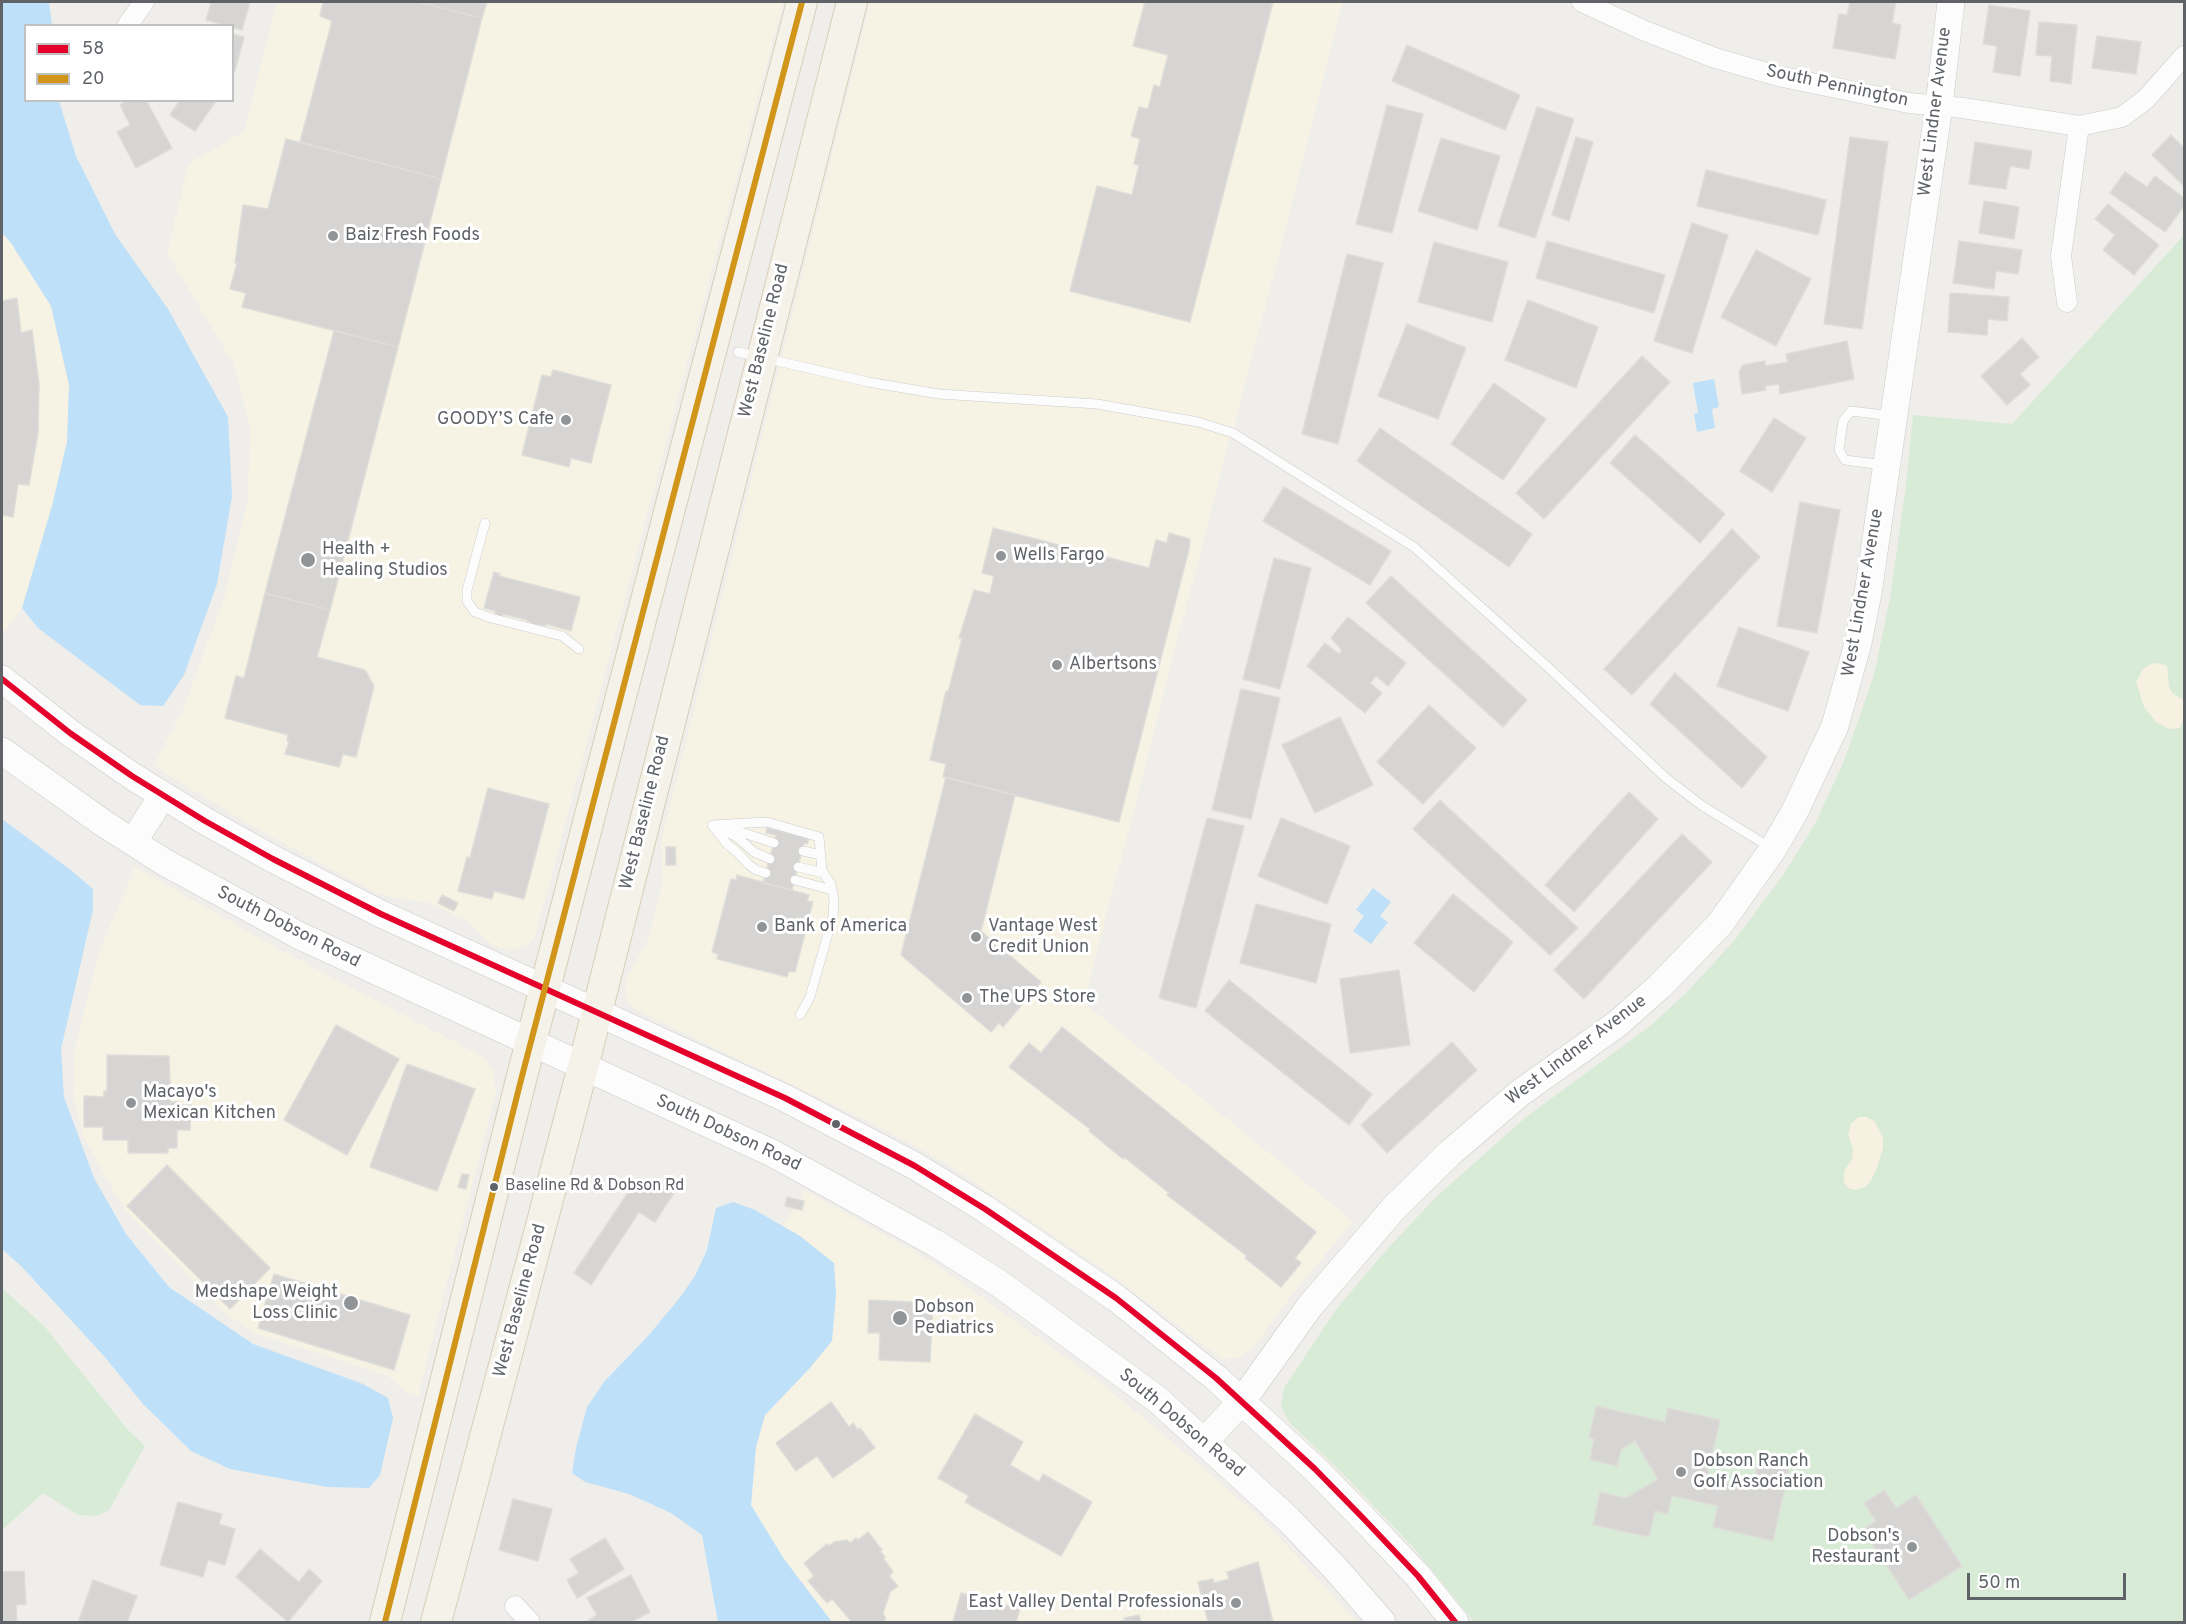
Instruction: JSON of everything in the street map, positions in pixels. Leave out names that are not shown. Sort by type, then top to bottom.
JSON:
[{"type":"main road","points":[[385,1623],[531,1044],[802,2]]},
{"type":"main road","name":"West Baseline Road","points":[[436,1623],[597,1012],[749,355],[852,2]]},
{"type":"main road","name":"West Lindner Avenue","points":[[1204,1442],[1242,1401],[1310,1306],[1394,1208],[1450,1153],[1520,1093],[1617,1024],[1660,986],[1720,924],[1773,849],[1815,772],[1835,726],[1847,689],[1868,593],[1939,105],[1951,2]]},
{"type":"main road","points":[[2,679],[70,733],[205,822],[371,909],[778,1094],[915,1166],[985,1209],[1116,1298],[1190,1356],[1242,1401],[1362,1517],[1418,1576],[1455,1623]]},
{"type":"main road","name":"South Dobson Road","points":[[2,751],[133,842],[231,900],[300,936],[772,1153],[935,1243],[1000,1284],[1158,1400],[1288,1519],[1335,1568],[1382,1623]]},
{"type":"main road","points":[[133,842],[163,795]]},
{"type":"street","points":[[129,24],[144,2]]},
{"type":"street","name":"South Pennington","points":[[1582,2],[1655,35],[1715,58],[1778,76],[1909,102],[2079,126],[2122,117],[2146,99],[2184,56]]},
{"type":"street","points":[[2067,302],[2061,256],[2079,126]]},
{"type":"street","points":[[515,1606],[530,1623]]},
{"type":"lane","points":[[749,355],[868,382],[939,394],[1097,404],[1198,422],[1233,433],[1414,547],[1550,669],[1666,778],[1701,805],[1773,849]]},
{"type":"lane","points":[[1886,465],[1845,460],[1839,450],[1843,421],[1851,411],[1893,416]]},
{"type":"lane","points":[[485,523],[467,590],[467,601],[475,612],[562,636],[579,649]]},
{"type":"lane","points":[[712,825],[767,822],[819,837],[824,873],[834,900],[833,916],[810,997],[800,1015]]},
{"type":"lane","points":[[712,825],[730,828],[774,843]]},
{"type":"lane","points":[[712,825],[737,837],[754,852],[770,859]]},
{"type":"lane","points":[[712,825],[727,844],[748,864],[766,873]]},
{"type":"lane","points":[[802,851],[821,855]]},
{"type":"lane","points":[[798,867],[824,873]]},
{"type":"lane","points":[[795,880],[832,890]]},
{"type":"shaded area","points":[[277,2],[783,2],[537,930],[528,945],[518,949],[494,946],[467,921],[430,903],[380,895],[252,826],[154,766],[183,709],[225,596],[248,499],[250,428],[233,363],[167,253],[189,163],[244,132]]},
{"type":"shaded area","points":[[870,2],[1343,2],[1084,1003],[1353,1221],[1290,1297],[1253,1348],[1239,1358],[1222,1359],[1102,1268],[944,1162],[866,1120],[649,1016],[631,1006],[625,994],[625,980],[646,945],[663,881],[661,843]]},
{"type":"shaded area","points":[[2,233],[11,243],[51,306],[69,385],[67,442],[52,506],[22,608],[2,635]]},
{"type":"shaded area","points":[[135,867],[282,951],[485,1058],[493,1071],[496,1091],[418,1397],[405,1392],[388,1376],[255,1333],[224,1312],[124,1208],[83,1137],[73,1092],[75,1047],[100,949]]},
{"type":"shaded area","points":[[805,1190],[934,1263],[1097,1380],[1262,1519],[1357,1622],[832,1622],[784,1559],[751,1506],[756,1447],[765,1415],[809,1369],[800,1236],[783,1226]]},
{"type":"green space","points":[[2184,235],[2184,1622],[1474,1622],[1413,1547],[1289,1422],[1281,1407],[1284,1388],[1335,1311],[1381,1256],[1435,1198],[1526,1117],[1649,1027],[1686,993],[1734,941],[1783,875],[1815,824],[1844,761],[1874,675],[1890,598],[1913,415],[2012,424]]},
{"type":"green space","points":[[2,1288],[45,1327],[128,1430],[145,1446],[109,1510],[96,1516],[78,1515],[43,1493],[2,1530]]},
{"type":"sand","points":[[2160,663],[2167,666],[2169,687],[2173,694],[2184,700],[2184,718],[2180,728],[2169,729],[2156,722],[2144,707],[2136,682],[2143,669],[2151,664]]},
{"type":"sand","points":[[1859,1117],[1867,1117],[1875,1122],[1883,1138],[1883,1148],[1870,1182],[1865,1187],[1856,1190],[1848,1188],[1844,1182],[1844,1171],[1852,1159],[1853,1149],[1848,1134],[1851,1123]]},
{"type":"water","points":[[2,2],[49,2],[52,24],[24,24],[24,102],[59,102],[76,156],[115,234],[168,309],[228,417],[232,496],[217,584],[184,675],[163,706],[140,705],[38,628],[22,608],[52,506],[67,442],[69,385],[51,306],[11,243],[2,233]]},
{"type":"water","points":[[1714,379],[1719,407],[1712,409],[1715,428],[1697,432],[1694,414],[1698,413],[1693,383]]},
{"type":"water","points":[[2,819],[93,889],[93,910],[61,1049],[64,1097],[94,1178],[126,1234],[169,1287],[253,1344],[363,1384],[388,1398],[393,1418],[380,1475],[369,1488],[327,1487],[230,1469],[191,1451],[143,1404],[104,1356],[21,1266],[2,1249]]},
{"type":"water","points":[[1373,888],[1391,902],[1380,916],[1388,922],[1371,944],[1353,931],[1364,916],[1356,910]]},
{"type":"water","points":[[733,1202],[755,1210],[800,1236],[834,1263],[836,1295],[832,1341],[765,1415],[756,1447],[751,1505],[784,1559],[832,1622],[718,1622],[702,1535],[671,1513],[629,1494],[585,1482],[572,1473],[587,1407],[604,1382],[648,1336],[678,1300],[695,1276],[707,1250],[716,1208]]},
{"type":"building","points":[[207,2],[250,2],[242,30],[234,28],[234,24],[220,24],[206,20],[211,3]]},
{"type":"building","points":[[323,2],[417,2],[482,18],[441,179],[300,142],[332,21],[320,16]]},
{"type":"building","points":[[418,2],[487,2],[482,18]]},
{"type":"building","points":[[1145,2],[1273,2],[1190,322],[1070,291],[1097,186],[1132,195],[1139,165],[1134,164],[1140,139],[1131,136],[1139,107],[1148,109],[1154,85],[1160,87],[1168,55],[1133,46]]},
{"type":"building","points":[[1850,2],[1896,2],[1892,23],[1901,25],[1895,59],[1833,48],[1839,14],[1847,15]]},
{"type":"building","points":[[1989,5],[2030,11],[2020,76],[1993,72],[1997,46],[1983,44]]},
{"type":"building","points":[[2039,22],[2077,25],[2071,84],[2050,81],[2052,56],[2036,55]]},
{"type":"building","points":[[234,34],[244,37],[234,71]]},
{"type":"building","points":[[2097,36],[2141,42],[2136,74],[2092,68]]},
{"type":"building","points":[[1407,45],[1520,95],[1505,130],[1392,81]]},
{"type":"building","points":[[124,102],[147,102],[172,148],[136,168],[117,132],[130,125],[120,105]]},
{"type":"building","points":[[179,102],[215,102],[195,131],[170,115]]},
{"type":"building","points":[[1387,105],[1423,114],[1392,233],[1356,224]]},
{"type":"building","points":[[1537,107],[1574,119],[1535,238],[1498,226]]},
{"type":"building","points":[[2171,135],[2184,148],[2184,186],[2152,155]]},
{"type":"building","points":[[1576,137],[1593,142],[1569,221],[1552,215]]},
{"type":"building","points":[[1850,137],[1888,142],[1862,329],[1824,324]]},
{"type":"building","points":[[1441,138],[1500,156],[1477,230],[1418,211]]},
{"type":"building","name":"Baiz Fresh Foods","points":[[286,139],[441,179],[398,347],[242,307],[246,293],[230,289],[237,263],[235,263],[243,205],[268,209]]},
{"type":"building","points":[[1975,142],[2032,151],[2029,169],[2010,166],[2006,189],[1969,184]]},
{"type":"building","points":[[1706,170],[1826,200],[1818,235],[1697,206]]},
{"type":"building","points":[[2125,172],[2147,187],[2155,176],[2184,198],[2184,206],[2165,232],[2110,193]]},
{"type":"building","points":[[1984,201],[2019,207],[2014,239],[1979,233]]},
{"type":"building","points":[[2108,204],[2159,245],[2134,275],[2103,250],[2115,235],[2095,219]]},
{"type":"building","points":[[1692,223],[1728,235],[1692,353],[1654,341]]},
{"type":"building","points":[[1547,241],[1665,275],[1654,313],[1536,278]]},
{"type":"building","points":[[1959,241],[2022,250],[2018,274],[1996,271],[1994,289],[1953,283]]},
{"type":"building","points":[[1434,242],[1508,262],[1492,322],[1418,302]]},
{"type":"building","points":[[1756,250],[1811,279],[1776,346],[1721,317]]},
{"type":"building","points":[[1347,254],[1383,263],[1338,444],[1302,434]]},
{"type":"building","points":[[1950,293],[2009,297],[2007,321],[1988,319],[1987,335],[1948,332]]},
{"type":"building","points":[[17,298],[21,333],[32,330],[39,383],[38,433],[29,485],[18,484],[13,517],[2,515],[2,301]]},
{"type":"building","points":[[1528,300],[1598,327],[1576,388],[1505,360]]},
{"type":"building","points":[[1407,324],[1466,348],[1438,419],[1378,396]]},
{"type":"building","points":[[334,331],[398,347],[330,610],[265,593]]},
{"type":"building","points":[[2022,338],[2039,357],[2020,374],[2030,385],[2007,405],[1981,376]]},
{"type":"building","points":[[1847,341],[1854,379],[1780,394],[1779,384],[1765,386],[1766,390],[1742,394],[1739,372],[1743,365],[1765,361],[1765,366],[1788,362],[1786,354]]},
{"type":"building","points":[[1642,356],[1670,382],[1544,519],[1516,493]]},
{"type":"building","name":"GOODY’S Cafe","points":[[553,370],[611,385],[591,463],[571,458],[569,467],[522,455],[542,375],[551,377]]},
{"type":"building","points":[[1494,383],[1546,419],[1503,480],[1451,444]]},
{"type":"building","points":[[1774,418],[1806,438],[1772,492],[1740,471]]},
{"type":"building","points":[[1380,428],[1532,534],[1509,567],[1357,461]]},
{"type":"building","points":[[1635,435],[1725,514],[1700,543],[1610,463]]},
{"type":"building","points":[[1284,487],[1391,551],[1370,585],[1263,521]]},
{"type":"building","points":[[1800,502],[1840,510],[1817,633],[1777,626]]},
{"type":"building","name":"Albertsons","points":[[993,528],[1149,568],[1156,540],[1167,543],[1169,533],[1190,539],[1119,822],[943,777],[946,764],[930,760],[946,691],[948,692],[962,639],[959,638],[974,590],[990,594],[994,576],[982,573]]},
{"type":"building","points":[[1732,529],[1760,557],[1632,695],[1604,669]]},
{"type":"building","points":[[1274,558],[1311,568],[1280,689],[1243,679]]},
{"type":"building","points":[[494,572],[500,574],[499,576],[580,597],[571,631],[546,624],[545,626],[539,625],[538,628],[532,626],[533,623],[527,620],[503,614],[502,618],[496,617],[495,611],[484,608]]},
{"type":"building","points":[[1391,576],[1527,700],[1503,727],[1366,603]]},
{"type":"building","points":[[265,593],[330,610],[317,657],[365,670],[374,686],[356,757],[343,754],[339,767],[285,754],[289,742],[287,741],[288,735],[225,718],[236,676],[244,678]]},
{"type":"building","points":[[1348,617],[1406,663],[1388,686],[1376,676],[1370,683],[1382,693],[1365,713],[1307,666],[1325,643],[1339,654],[1342,650],[1331,638]]},
{"type":"building","points":[[1739,627],[1809,652],[1788,711],[1717,686]]},
{"type":"building","points":[[1675,673],[1767,757],[1742,788],[1650,704]]},
{"type":"building","points":[[1241,689],[1280,698],[1251,819],[1212,810]]},
{"type":"building","points":[[1429,705],[1476,748],[1423,804],[1377,762]]},
{"type":"building","points":[[1340,717],[1373,785],[1315,813],[1282,745]]},
{"type":"building","points":[[946,777],[1015,795],[981,931],[1041,982],[1003,1027],[999,1023],[991,1032],[901,955]]},
{"type":"building","points":[[488,788],[549,804],[524,899],[494,891],[492,899],[458,891],[467,857],[470,858]]},
{"type":"building","points":[[1629,792],[1658,819],[1574,912],[1545,885]]},
{"type":"building","points":[[1440,800],[1578,928],[1550,955],[1413,829]]},
{"type":"building","points":[[1207,818],[1244,826],[1196,1008],[1159,998]]},
{"type":"building","points":[[1281,818],[1350,846],[1327,904],[1258,876]]},
{"type":"building","points":[[767,828],[809,838],[807,844],[804,843],[792,890],[763,883],[776,835],[766,833]]},
{"type":"building","points":[[1682,834],[1712,862],[1584,999],[1554,970]]},
{"type":"building","points":[[666,847],[675,847],[676,865],[666,865]]},
{"type":"building","name":"Bank of America","points":[[737,875],[809,895],[807,901],[813,902],[795,972],[789,971],[787,977],[717,959],[718,954],[712,952],[731,879],[736,880]]},
{"type":"building","points":[[1453,894],[1513,942],[1474,992],[1414,943]]},
{"type":"building","points":[[442,895],[458,903],[454,911],[438,903]]},
{"type":"building","points":[[1256,904],[1331,924],[1316,983],[1240,963]]},
{"type":"building","points":[[1399,970],[1410,1045],[1350,1053],[1340,979]]},
{"type":"building","points":[[1229,980],[1372,1094],[1349,1125],[1205,1011]]},
{"type":"building","points":[[336,1025],[399,1059],[347,1155],[284,1120]]},
{"type":"building","points":[[1062,1027],[1316,1232],[1295,1258],[1301,1263],[1281,1287],[1245,1258],[1247,1256],[1167,1195],[1169,1193],[1124,1157],[1123,1159],[1089,1131],[1090,1129],[1009,1067],[1029,1043],[1041,1053]]},
{"type":"building","points":[[1452,1042],[1477,1070],[1387,1153],[1361,1125]]},
{"type":"building","name":"Macayo's Mexican Kitchen","points":[[107,1055],[169,1056],[171,1102],[178,1102],[178,1105],[191,1105],[190,1130],[177,1130],[177,1148],[168,1148],[168,1153],[128,1153],[128,1140],[103,1140],[103,1127],[84,1127],[84,1096],[104,1097],[104,1091],[107,1091]]},
{"type":"building","points":[[407,1064],[475,1089],[437,1191],[370,1167]]},
{"type":"building","points":[[167,1165],[270,1268],[230,1309],[127,1206]]},
{"type":"building","points":[[462,1174],[469,1175],[466,1189],[458,1187]]},
{"type":"building","points":[[655,1180],[674,1193],[655,1222],[639,1212],[591,1285],[574,1273],[627,1194]]},
{"type":"building","points":[[787,1197],[804,1201],[802,1210],[785,1206]]},
{"type":"building","points":[[274,1274],[410,1315],[394,1370],[258,1328]]},
{"type":"building","name":"Dobson Pediatrics","points":[[869,1300],[933,1303],[930,1362],[879,1360],[880,1333],[868,1333]]},
{"type":"building","points":[[831,1402],[849,1427],[853,1423],[858,1430],[860,1428],[875,1448],[833,1478],[817,1456],[796,1471],[776,1443]]},
{"type":"building","name":"Dobson Ranch Golf Association","points":[[1596,1406],[1665,1422],[1668,1408],[1720,1420],[1707,1478],[1752,1489],[1760,1453],[1791,1460],[1773,1541],[1713,1527],[1718,1506],[1672,1496],[1668,1514],[1655,1511],[1649,1537],[1593,1525],[1600,1492],[1626,1498],[1658,1479],[1635,1441],[1621,1450],[1617,1466],[1590,1460],[1594,1439],[1589,1438]]},
{"type":"building","points":[[975,1414],[1023,1442],[1010,1465],[1039,1482],[1043,1474],[1092,1502],[1061,1556],[965,1502],[969,1496],[938,1478]]},
{"type":"building","name":"Dobson's Restaurant","points":[[1884,1490],[1896,1508],[1916,1495],[1962,1566],[1909,1600],[1863,1529],[1876,1521],[1864,1503]]},
{"type":"building","points":[[513,1499],[552,1509],[538,1561],[499,1550]]},
{"type":"building","points":[[178,1502],[222,1514],[219,1524],[235,1529],[225,1565],[208,1560],[203,1577],[160,1565]]},
{"type":"building","points":[[868,1532],[882,1550],[880,1551],[885,1557],[883,1558],[893,1572],[889,1576],[898,1586],[890,1592],[883,1613],[886,1619],[881,1622],[852,1622],[832,1599],[827,1603],[808,1581],[814,1576],[804,1563],[827,1544],[829,1546],[834,1542],[847,1540],[850,1543]]},
{"type":"building","points":[[605,1538],[624,1569],[577,1598],[567,1580],[579,1573],[570,1559]]},
{"type":"building","points":[[260,1549],[299,1582],[309,1569],[322,1581],[288,1622],[236,1577]]},
{"type":"building","name":"East Valley Dental Professionals","points":[[1258,1562],[1273,1622],[1208,1622],[1198,1582],[1213,1579],[1214,1583],[1229,1579],[1227,1572]]},
{"type":"building","points":[[24,1571],[26,1604],[16,1605],[17,1622],[2,1622],[2,1572]]},
{"type":"building","points":[[631,1575],[650,1612],[631,1622],[586,1622],[597,1615],[587,1598]]},
{"type":"building","points":[[93,1580],[137,1596],[127,1622],[79,1620]]},
{"type":"building","points":[[961,1593],[1020,1609],[1016,1622],[953,1622]]},
{"type":"building","points":[[1139,1615],[1141,1622],[1117,1622],[1125,1620],[1124,1618]]},
{"type":"transit line","name":"20","points":[[385,1622],[521,1080],[802,2]]},
{"type":"transit line","name":"58","points":[[2,679],[70,733],[132,776],[273,859],[381,914],[785,1098],[915,1166],[985,1209],[1116,1298],[1216,1378],[1315,1469],[1418,1576],[1455,1622]]},
{"type":"place","name":"Baiz Fresh Foods","points":[[333,236]]},
{"type":"place","name":"GOODY’S Cafe","points":[[566,420]]},
{"type":"place","name":"Wells Fargo","points":[[1001,556]]},
{"type":"place","name":"Health + Healing Studios","points":[[308,560]]},
{"type":"place","name":"Albertsons","points":[[1057,665]]},
{"type":"place","name":"Bank of America","points":[[762,927]]},
{"type":"place","name":"Vantage West Credit Union","points":[[976,937]]},
{"type":"place","name":"The UPS Store","points":[[967,998]]},
{"type":"place","name":"Macayo's Mexican Kitchen","points":[[131,1103]]},
{"type":"place","name":"Baseline Rd & Dobson Rd","points":[[494,1187]]},
{"type":"place","name":"Medshape Weight Loss Clinic","points":[[351,1303]]},
{"type":"place","name":"Dobson Pediatrics","points":[[900,1318]]},
{"type":"place","name":"Dobson Ranch Golf Association","points":[[1681,1472]]},
{"type":"place","name":"Dobson's Restaurant","points":[[1912,1547]]},
{"type":"place","name":"East Valley Dental Professionals","points":[[1236,1603]]}]
